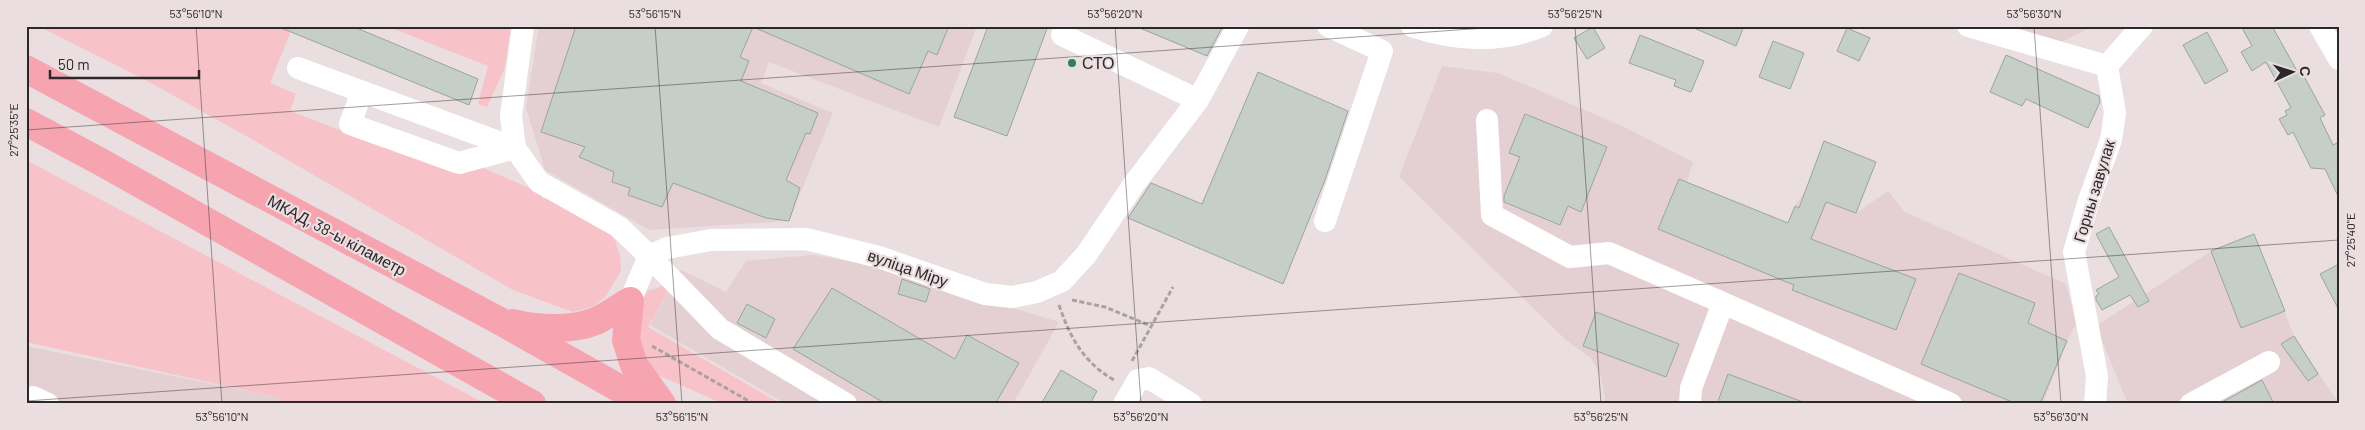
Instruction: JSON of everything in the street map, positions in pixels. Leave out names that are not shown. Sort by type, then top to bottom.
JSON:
[{"type":"highway","name":"МКАД, 38-ы кіламетр","points":[[26,69],[498,320],[646,404]]},
{"type":"highway","points":[[26,122],[101,162],[509,395],[532,404]]},
{"type":"highway","points":[[498,320],[521,325],[570,326],[595,321],[630,301]]},
{"type":"highway","points":[[630,301],[626,340],[634,365],[662,404]]},
{"type":"street","points":[[523,26],[511,116],[515,148],[539,182],[619,227],[720,329],[846,404]]},
{"type":"street","points":[[1066,26],[1062,35],[1198,100]]},
{"type":"street","name":"вуліца Міру","points":[[649,256],[667,248],[711,240],[806,239],[879,257],[984,294],[1012,297],[1054,291],[1086,255],[1124,198],[1198,100],[1238,26]]},
{"type":"street","points":[[1325,221],[1382,51],[1328,26]]},
{"type":"street","points":[[1412,26],[1439,35],[1478,38],[1528,32],[1542,26]]},
{"type":"street","points":[[1968,26],[2107,66],[2142,26]]},
{"type":"street","points":[[2320,26],[2339,59]]},
{"type":"street","name":"Горны завулак","points":[[2095,404],[2097,376],[2074,252],[2088,200],[2111,140],[2114,112],[2107,66]]},
{"type":"street","points":[[298,68],[515,148]]},
{"type":"street","points":[[362,92],[350,124],[459,164],[515,148]]},
{"type":"street","points":[[1487,120],[1492,215],[1570,257],[1609,253],[1951,404]]},
{"type":"street","points":[[630,301],[649,256]]},
{"type":"street","points":[[1690,404],[1691,388],[1723,303]]},
{"type":"street","points":[[2191,404],[2269,362]]},
{"type":"street","points":[[1125,392],[1138,380],[1148,378],[1192,404]]},
{"type":"path","points":[[1054,291],[1068,331],[1085,357],[1125,392],[1151,326],[1173,287]]},
{"type":"path","points":[[1054,291],[1105,307],[1151,326]]},
{"type":"path","points":[[626,330],[754,404]]},
{"type":"shaded area","points":[[38,26],[293,26],[270,83],[296,94],[290,111],[453,173],[481,167],[541,193],[542,199],[549,197],[606,230],[616,242],[620,256],[621,271],[605,297],[592,307],[573,312],[513,290],[151,83]]},
{"type":"shaded area","points":[[386,26],[511,26],[504,70],[487,107],[478,104],[488,66]]},
{"type":"shaded area","points":[[539,26],[977,26],[939,127],[769,62],[761,83],[833,113],[789,221],[649,230],[545,170],[526,108]]},
{"type":"shaded area","points":[[2012,26],[2094,26],[2061,42]]},
{"type":"shaded area","points":[[1442,66],[1498,73],[1622,126],[1693,162],[1687,182],[1787,223],[1804,193],[1856,213],[1888,191],[1905,212],[2066,284],[2076,324],[2067,341],[2043,404],[1606,404],[1601,377],[1591,358],[1567,341],[1399,177]]},
{"type":"shaded area","points":[[26,160],[486,404],[281,404],[281,398],[26,342]]},
{"type":"shaded area","points":[[2254,234],[2294,336],[2339,404],[2128,404],[2096,326],[2211,251]]},
{"type":"shaded area","points":[[812,255],[867,264],[1059,322],[1013,404],[786,404],[650,325],[681,270],[726,292],[746,261]]},
{"type":"shaded area","points":[[663,286],[671,287],[648,327],[781,404],[723,404],[654,373],[638,349],[641,301],[648,291]]},
{"type":"shaded area","points":[[26,346],[281,398],[281,404],[26,404]]},
{"type":"building","points":[[352,26],[478,79],[469,105],[279,27]]},
{"type":"building","points":[[576,26],[949,26],[937,55],[928,51],[909,94],[753,27],[740,57],[749,61],[741,81],[818,113],[810,134],[806,133],[786,180],[800,188],[789,221],[766,218],[673,183],[662,207],[628,195],[630,188],[612,182],[614,172],[579,157],[585,147],[541,132]]},
{"type":"building","points":[[988,26],[1048,26],[1007,136],[954,117]]},
{"type":"building","points":[[1135,26],[1223,26],[1207,56]]},
{"type":"building","points":[[1689,26],[1744,26],[1736,46]]},
{"type":"building","points":[[2241,26],[2272,26],[2297,71],[2300,69],[2325,115],[2320,118],[2333,145],[2339,142],[2339,198],[2325,169],[2311,168],[2293,132],[2288,135],[2279,119],[2287,115],[2285,111],[2291,108],[2266,62],[2252,71],[2241,52],[2252,46]]},
{"type":"building","points":[[1593,27],[1605,48],[1587,59],[1574,38]]},
{"type":"building","points":[[1847,28],[1870,38],[1859,61],[1837,51]]},
{"type":"building","points":[[2207,32],[2228,71],[2205,84],[2183,45]]},
{"type":"building","points":[[1640,35],[1704,61],[1691,92],[1674,86],[1676,80],[1629,63]]},
{"type":"building","points":[[1773,41],[1804,53],[1790,89],[1759,77]]},
{"type":"building","points":[[2006,55],[2099,96],[2100,102],[2088,128],[2026,99],[2022,106],[1990,92]]},
{"type":"building","points":[[1258,72],[1348,111],[1325,180],[1283,284],[1128,218],[1151,183],[1202,204]]},
{"type":"building","points":[[1525,114],[1607,147],[1581,212],[1568,206],[1560,225],[1504,202],[1504,196],[1520,157],[1509,153]]},
{"type":"building","points":[[1824,141],[1876,162],[1856,213],[1826,202],[1811,239],[1916,279],[1896,330],[1792,290],[1794,285],[1658,229],[1679,179],[1788,223],[1795,206],[1799,208]]},
{"type":"building","points":[[2109,227],[2149,301],[2138,307],[2130,295],[2102,310],[2096,300],[2096,296],[2099,294],[2096,290],[2119,277],[2096,234]]},
{"type":"building","points":[[2254,234],[2285,311],[2241,328],[2211,251]]},
{"type":"building","points":[[2339,264],[2339,310],[2320,274]]},
{"type":"building","points":[[1959,273],[2035,303],[2028,323],[2067,341],[2040,404],[2017,404],[1921,364]]},
{"type":"building","points":[[902,279],[930,289],[926,302],[898,294]]},
{"type":"building","points":[[832,288],[955,359],[967,335],[1019,363],[995,404],[886,404],[793,349]]},
{"type":"building","points":[[747,304],[775,319],[766,338],[737,323]]},
{"type":"building","points":[[1596,312],[1679,344],[1666,377],[1583,346]]},
{"type":"building","points":[[2294,336],[2318,374],[2308,381],[2281,344]]},
{"type":"building","points":[[1061,370],[1097,391],[1090,404],[1041,404]]},
{"type":"building","points":[[1728,374],[1803,402],[1803,404],[1717,404]]},
{"type":"building","points":[[2262,380],[2274,404],[2219,404]]},
{"type":"place","name":"СТО","points":[[1072,63]]}]
